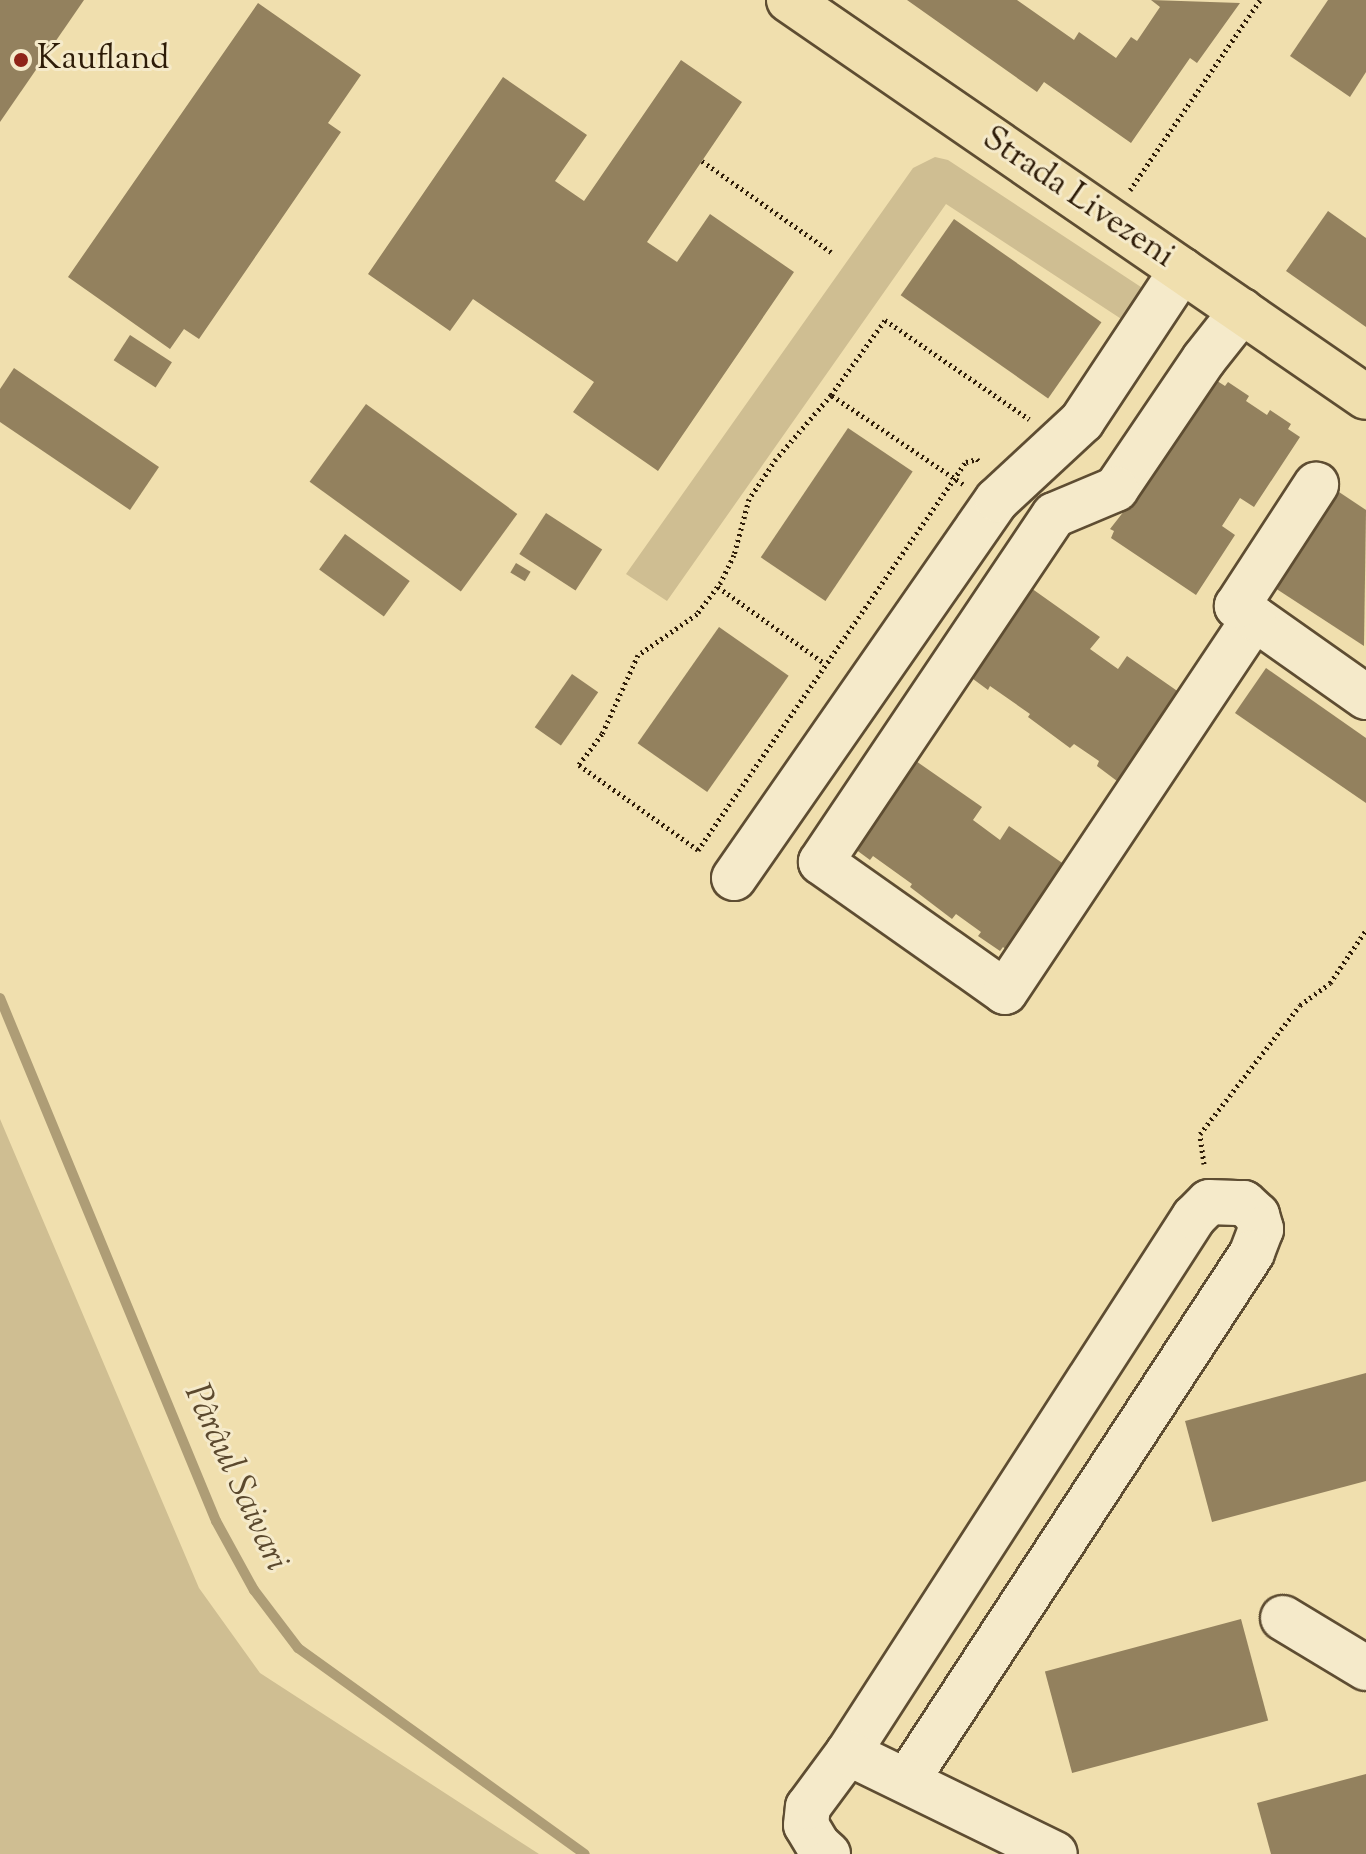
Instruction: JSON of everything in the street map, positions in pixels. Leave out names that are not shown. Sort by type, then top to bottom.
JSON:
[{"type":"main road","name":"Strada Livezeni","points":[[789,0],[1366,397]]},
{"type":"lane","points":[[734,878],[997,500],[1082,421],[1182,270]]},
{"type":"lane","points":[[1242,311],[1204,359],[1116,489],[1054,515],[821,862],[1005,992],[1254,618]]},
{"type":"lane","points":[[1316,485],[1237,606],[1366,697]]},
{"type":"lane","points":[[828,1854],[818,1845],[806,1825],[808,1807],[848,1753],[1194,1217],[1209,1202],[1244,1203],[1257,1215],[1261,1229],[1252,1253],[907,1780]]},
{"type":"lane","points":[[1283,1618],[1366,1668]]},
{"type":"lane","points":[[848,1753],[1055,1854]]},
{"type":"path","points":[[1127,194],[1260,0]]},
{"type":"path","points":[[702,161],[831,252]]},
{"type":"path","points":[[985,470],[977,459],[966,462],[698,850],[579,765],[602,734],[638,655],[697,614],[718,587],[734,555],[749,499],[776,459],[831,395],[885,320],[1037,424]]},
{"type":"path","points":[[831,395],[966,485]]},
{"type":"path","points":[[718,587],[824,664]]},
{"type":"path","points":[[1209,1202],[1200,1134],[1300,1005],[1330,983],[1366,930]]},
{"type":"shaded area","points":[[935,157],[948,160],[1147,291],[1132,326],[946,204],[667,601],[626,574],[913,168]]},
{"type":"shaded area","points":[[0,1119],[199,1588],[260,1673],[539,1854],[0,1854]]},
{"type":"building","name":"Kaufland","points":[[0,0],[84,0],[0,122]]},
{"type":"building","points":[[907,0],[1017,0],[1074,40],[1079,32],[1116,58],[1131,37],[1137,41],[1160,7],[1151,0],[1240,3],[1197,63],[1190,58],[1131,143],[1044,82],[1037,92]]},
{"type":"building","points":[[1328,0],[1366,0],[1366,72],[1350,97],[1290,56]]},
{"type":"building","points":[[258,3],[361,75],[328,123],[341,132],[199,339],[184,329],[170,349],[68,277]]},
{"type":"building","points":[[681,60],[742,102],[647,242],[677,262],[710,214],[794,272],[658,471],[573,412],[594,382],[473,299],[450,331],[368,274],[503,77],[587,135],[555,181],[584,201]]},
{"type":"building","points":[[1328,211],[1366,238],[1366,327],[1286,271]]},
{"type":"building","points":[[954,219],[1101,322],[1048,398],[901,295]]},
{"type":"building","points":[[130,335],[172,362],[156,387],[114,360]]},
{"type":"building","points":[[14,368],[159,467],[130,510],[0,422],[0,389]]},
{"type":"building","points":[[1211,377],[1225,386],[1228,382],[1249,396],[1246,401],[1267,415],[1270,410],[1291,424],[1288,429],[1300,437],[1254,507],[1240,498],[1222,526],[1235,535],[1196,595],[1111,538],[1114,531],[1110,529],[1146,483]]},
{"type":"building","points":[[366,404],[517,514],[461,592],[310,482]]},
{"type":"building","points":[[848,428],[913,472],[825,601],[761,557]]},
{"type":"building","points":[[1339,492],[1366,510],[1364,646],[1275,588]]},
{"type":"building","points":[[546,513],[602,549],[576,591],[519,554]]},
{"type":"building","points":[[345,534],[410,581],[384,617],[319,570]]},
{"type":"building","points":[[516,563],[531,572],[525,581],[510,572]]},
{"type":"building","points":[[1031,588],[1100,637],[1090,649],[1118,669],[1127,656],[1186,697],[1127,781],[1120,777],[1117,781],[1097,766],[1099,761],[1074,744],[1070,748],[1028,717],[1030,714],[990,686],[988,690],[969,676]]},
{"type":"building","points":[[719,627],[789,676],[707,792],[638,743]]},
{"type":"building","points":[[1266,668],[1366,738],[1366,803],[1235,713]]},
{"type":"building","points":[[572,674],[598,692],[561,746],[535,727]]},
{"type":"building","points":[[913,759],[982,807],[973,820],[1000,840],[1009,826],[1068,867],[1009,952],[1003,947],[1000,951],[978,936],[981,932],[956,914],[952,919],[910,887],[912,884],[873,856],[870,860],[851,846]]},
{"type":"building","points":[[1366,1373],[1366,1481],[1212,1522],[1185,1421]]},
{"type":"building","points":[[1241,1619],[1268,1720],[1072,1773],[1045,1672]]},
{"type":"building","points":[[1366,1774],[1366,1854],[1271,1854],[1257,1803]]},
{"type":"waterway","name":"Pârâul Saivari","points":[[0,998],[216,1521],[254,1590],[298,1648],[585,1854]]},
{"type":"place","name":"Kaufland","points":[[21,60]]}]
